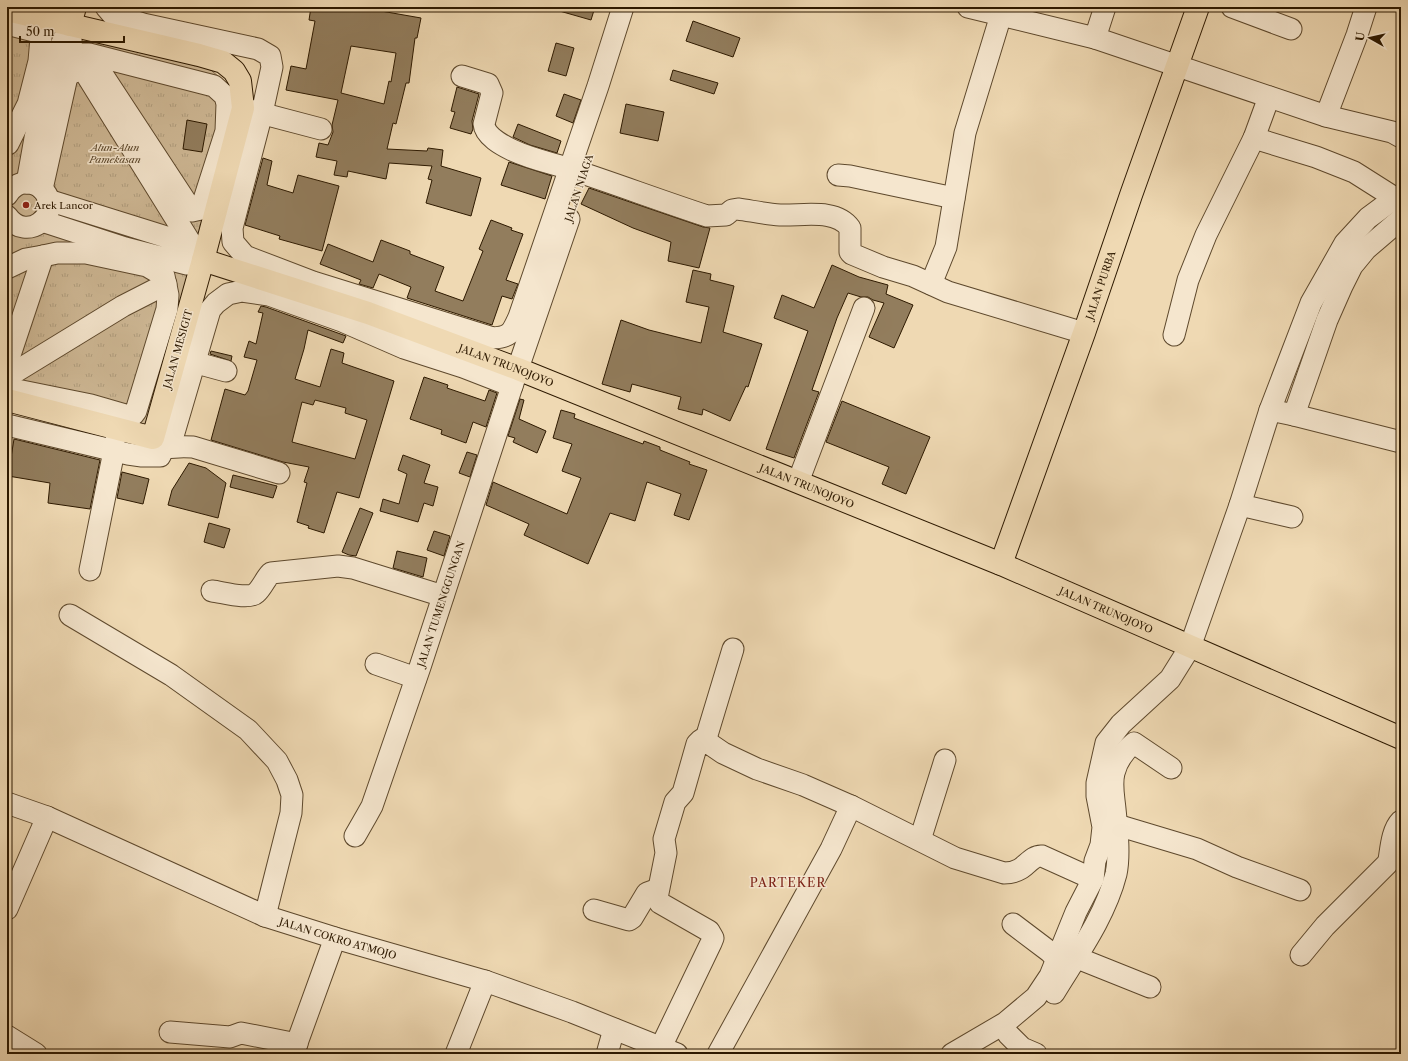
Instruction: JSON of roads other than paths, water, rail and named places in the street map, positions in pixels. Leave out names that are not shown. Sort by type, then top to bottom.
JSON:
[{"type":"main road","name":"JALAN PURBA","points":[[1001,564],[1084,334],[1198,7]]},
{"type":"main road","name":"JALAN MESIGIT","points":[[7,10],[73,16],[223,62],[234,71],[240,81],[252,110],[239,126],[198,252],[185,360],[155,446]]},
{"type":"main road","name":"JALAN TRUNOJOYO","points":[[198,252],[368,313],[515,377],[798,482],[1001,564],[1401,738]]},
{"type":"main road","points":[[7,400],[118,430],[155,446]]},
{"type":"street","points":[[106,7],[112,14],[143,24],[258,49],[270,56],[272,67],[252,110],[232,228],[233,242],[245,256],[313,282],[493,338],[504,337],[512,332],[577,172],[598,86],[623,7]]},
{"type":"street","name":"JALAN NIAGA","points":[[515,377],[577,172],[638,7]]},
{"type":"street","points":[[968,7],[1095,38],[1326,116],[1392,132],[1401,137]]},
{"type":"street","points":[[1095,38],[1105,7]]},
{"type":"street","points":[[1232,7],[1291,29]]},
{"type":"street","points":[[1326,116],[1366,7]]},
{"type":"street","points":[[931,284],[946,247],[965,133],[1001,15]]},
{"type":"street","points":[[73,16],[81,54],[192,211],[200,209],[226,130],[227,104],[225,96],[214,86],[81,54]]},
{"type":"street","points":[[24,188],[51,67],[73,16]]},
{"type":"street","points":[[7,24],[38,32],[41,38],[39,61],[28,104],[7,144]]},
{"type":"street","points":[[24,188],[67,75],[81,54]]},
{"type":"street","points":[[67,75],[79,70],[84,72],[198,252]]},
{"type":"street","points":[[462,76],[488,84],[491,88],[492,93],[484,129],[488,134],[512,150],[537,160],[707,216],[726,215],[732,210],[738,209],[779,214],[811,213],[842,220],[850,228],[850,252],[852,254],[883,267],[913,276],[948,292],[1084,334]]},
{"type":"street","points":[[1174,335],[1188,280],[1206,234],[1254,138],[1269,97]]},
{"type":"street","points":[[252,110],[321,129]]},
{"type":"street","points":[[7,144],[35,138]]},
{"type":"street","points":[[1254,138],[1316,157],[1354,172],[1400,204]]},
{"type":"street","points":[[838,175],[850,176],[954,198]]},
{"type":"street","points":[[7,388],[133,416],[136,411],[167,309],[168,295],[164,276],[147,266],[86,253],[57,253],[26,259],[13,266],[13,226],[29,228],[36,226],[42,222],[47,215],[49,208],[24,188]]},
{"type":"street","points":[[24,188],[198,252]]},
{"type":"street","points":[[1294,415],[1297,368],[1312,303],[1345,243],[1368,218],[1400,204]]},
{"type":"street","points":[[42,222],[117,246],[187,264],[198,252]]},
{"type":"street","points":[[7,364],[43,256]]},
{"type":"street","points":[[7,377],[123,306],[166,284]]},
{"type":"street","points":[[226,371],[185,360],[210,310],[216,303],[228,294],[242,290],[269,295],[335,318],[404,348],[463,367],[515,377]]},
{"type":"street","points":[[798,482],[864,308]]},
{"type":"street","points":[[975,1054],[1016,1022],[1042,1007],[1053,995],[1066,954],[1076,912],[1094,878],[1095,861],[1101,846],[1103,827],[1096,782],[1106,743],[1119,726],[1170,679],[1190,647],[1240,505],[1270,410],[1297,368]]},
{"type":"street","name":"JALAN TUMENGGUNGAN","points":[[355,836],[372,806],[416,678],[515,377]]},
{"type":"street","points":[[1270,410],[1401,442]]},
{"type":"street","points":[[49,411],[46,420],[49,426],[114,448]]},
{"type":"street","points":[[7,425],[114,448],[155,446],[192,447],[279,473]]},
{"type":"street","points":[[90,570],[114,448]]},
{"type":"street","points":[[1240,505],[1292,517]]},
{"type":"street","points":[[212,591],[250,596],[258,592],[266,578],[271,573],[338,566],[353,568],[442,596]]},
{"type":"street","points":[[70,615],[171,675],[248,730],[277,761],[287,780],[292,795],[290,813],[265,916]]},
{"type":"street","points":[[669,1051],[713,938],[709,931],[658,901],[658,889],[666,853],[664,839],[675,802],[683,793],[697,744],[699,741],[704,740],[707,735],[733,649]]},
{"type":"street","points":[[376,664],[416,678]]},
{"type":"street","points":[[1119,726],[1134,743],[1171,768]]},
{"type":"street","points":[[704,740],[723,754],[757,769],[803,785],[851,806],[955,858],[1004,873],[1012,873],[1019,870],[1038,855],[1094,878]]},
{"type":"street","points":[[1066,954],[1097,923],[1116,873],[1117,826],[1113,790],[1114,774],[1116,766],[1127,749],[1134,743]]},
{"type":"street","points":[[920,840],[945,760]]},
{"type":"street","name":"JALAN COKRO ATMOJO","points":[[7,803],[47,817],[265,916],[335,938],[485,981],[614,1028],[669,1051]]},
{"type":"street","points":[[718,1054],[831,849],[851,806]]},
{"type":"street","points":[[7,909],[47,817]]},
{"type":"street","points":[[1302,955],[1333,918],[1346,907],[1387,864],[1394,833],[1401,821]]},
{"type":"street","points":[[1117,826],[1191,847],[1237,867],[1300,890]]},
{"type":"street","points":[[594,910],[629,920],[632,918],[647,893],[658,889]]},
{"type":"street","points":[[1014,924],[1050,952],[1066,954],[1150,987]]},
{"type":"street","points":[[170,1032],[230,1037],[241,1033],[295,1049],[335,938]]},
{"type":"street","points":[[456,1054],[485,981]]},
{"type":"street","points":[[952,1054],[1005,1022],[1016,1022]]},
{"type":"street","points":[[1016,1022],[1022,1048],[1036,1054]]},
{"type":"street","points":[[607,1054],[614,1028]]},
{"type":"street","points":[[7,1036],[36,1054]]},
{"type":"place","name":"Arek Lancor","points":[[26,205]]},
{"type":"district","name":"PARTEKER","points":[[788,882]]},
{"type":"park label","name":"Alun-Alun Pamekasan","points":[[115,152]]}]
